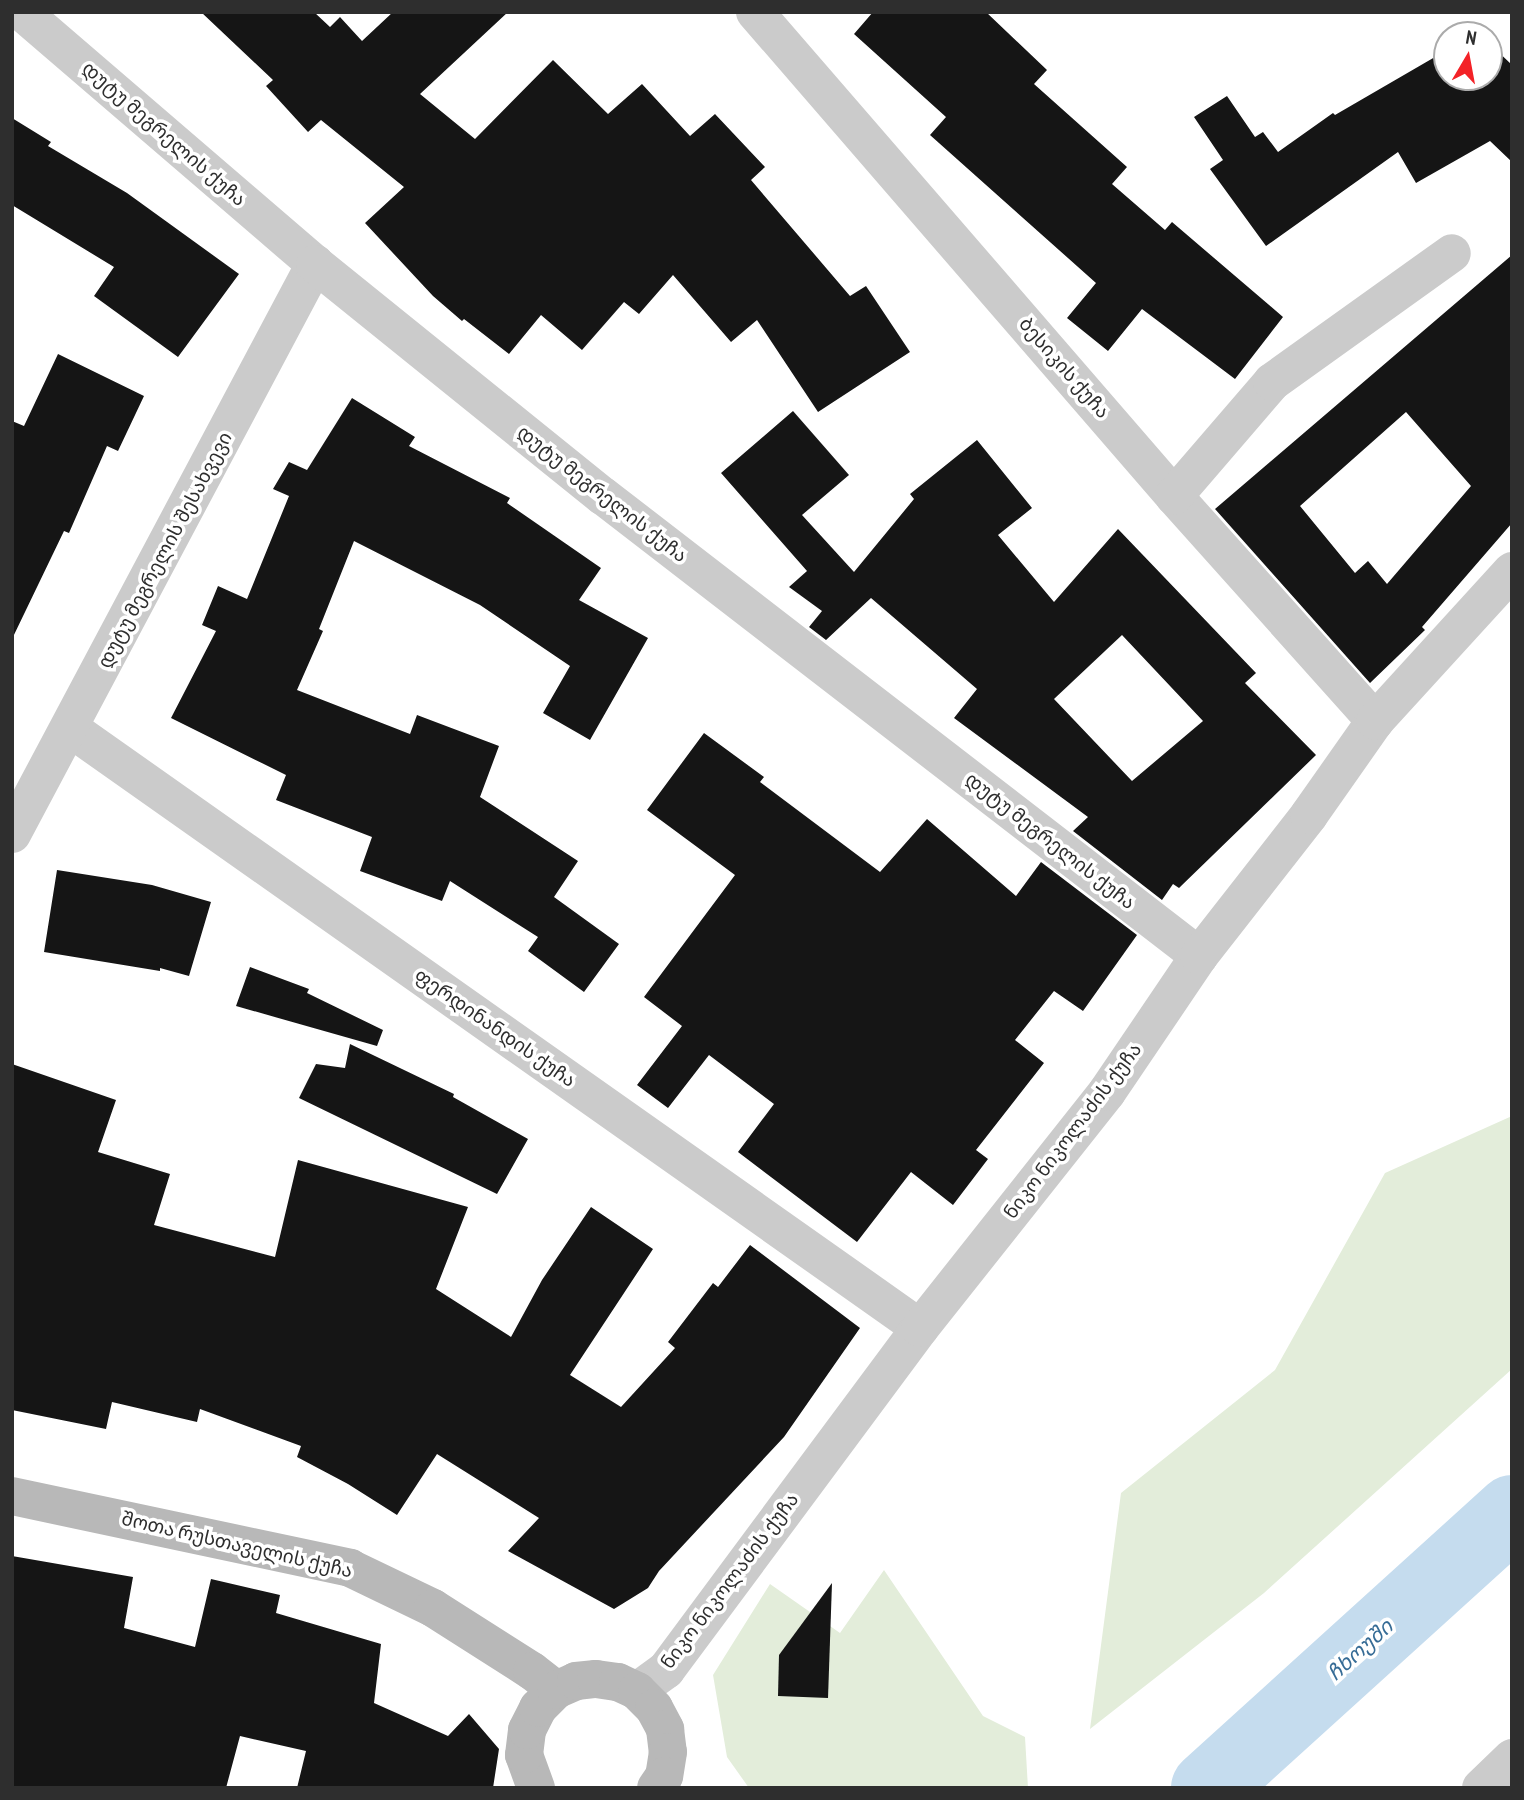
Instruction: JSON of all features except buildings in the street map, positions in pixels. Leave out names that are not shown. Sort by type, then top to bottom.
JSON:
[{"type":"main road","name":"შოთა რუსთაველის ქუჩა","points":[[12,1496],[349,1568],[433,1608],[532,1671],[556,1690]]},
{"type":"main road","points":[[536,1788],[524,1755],[527,1730],[538,1708],[556,1690],[576,1681],[596,1679],[618,1682],[637,1691],[654,1707],[665,1729],[668,1752],[661,1784]]},
{"type":"street","name":"დუტუ მეგრელის ქუჩა","points":[[22,12],[314,264],[603,496],[1199,956]]},
{"type":"street","name":"ბესიკის ქუჩა","points":[[776,21],[1174,496],[1375,721]]},
{"type":"street","points":[[1174,496],[1272,382],[1452,253]]},
{"type":"street","name":"დუტუ მეგრელის შესახვევი","points":[[12,834],[71,729],[314,264]]},
{"type":"street","name":"ნიკო ნიკოლაძის ქუჩა","points":[[637,1691],[666,1670],[920,1328],[1107,1093],[1199,956],[1309,815],[1375,721],[1512,571]]},
{"type":"street","name":"ფერდინანდის ქუჩა","points":[[71,729],[920,1328]]},
{"type":"street","points":[[1481,1788],[1512,1758]]},
{"type":"green space","points":[[1512,1116],[1512,1369],[1264,1593],[1090,1729],[1121,1493],[1275,1370],[1385,1173]]},
{"type":"green space","points":[[884,1570],[983,1716],[1025,1737],[1028,1788],[749,1788],[727,1757],[713,1675],[770,1584],[840,1633]]},
{"type":"waterway","name":"ჩხოუში","points":[[1208,1788],[1512,1512]]}]
